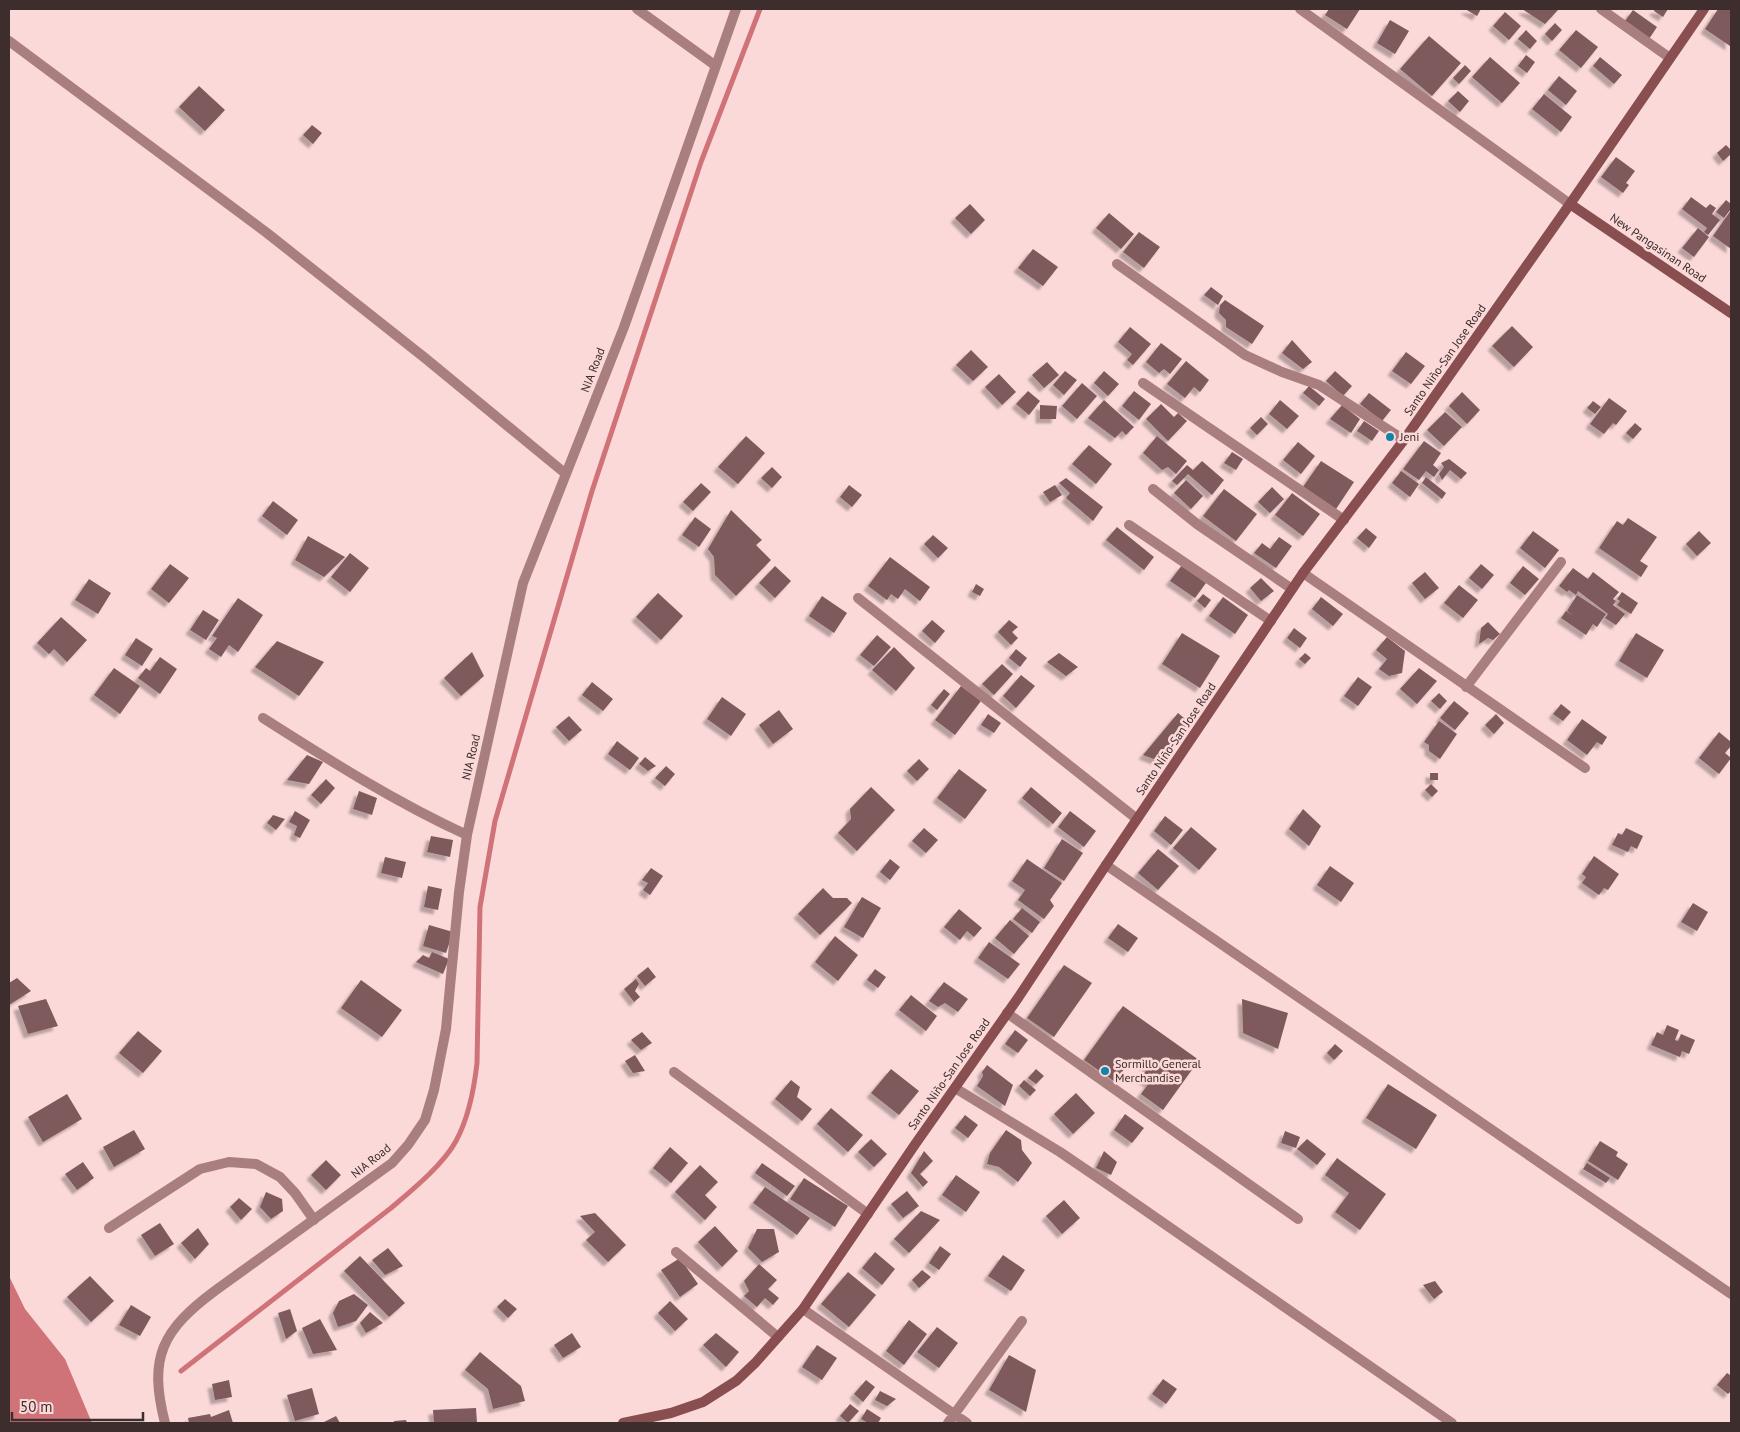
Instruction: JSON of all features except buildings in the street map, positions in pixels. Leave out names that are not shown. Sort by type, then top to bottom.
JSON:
[{"type":"main road","name":"Santo Niño-San Jose Road","points":[[623,1423],[671,1413],[702,1402],[736,1381],[803,1309],[1018,998],[1302,573],[1404,440],[1704,9]]},
{"type":"main road","name":"New Pangasinan Road","points":[[1570,204],[1731,313]]},
{"type":"street","points":[[638,9],[716,66]]},
{"type":"street","name":"NIA Road","points":[[165,1423],[159,1401],[158,1362],[178,1322],[196,1304],[392,1163],[408,1145],[424,1120],[434,1090],[446,1029],[459,892],[467,835],[523,583],[624,328],[736,9]]},
{"type":"street","points":[[1300,9],[1570,204]]},
{"type":"street","points":[[1601,9],[1670,58]]},
{"type":"street","points":[[9,41],[266,233],[425,358],[566,474]]},
{"type":"street","points":[[1117,264],[1245,355],[1273,368],[1319,385],[1404,440]]},
{"type":"street","points":[[1143,383],[1344,520]]},
{"type":"street","points":[[1153,489],[1197,524],[1292,589]]},
{"type":"street","points":[[1129,525],[1271,621]]},
{"type":"street","points":[[1466,687],[1561,562]]},
{"type":"street","points":[[1302,573],[1585,768]]},
{"type":"street","points":[[858,598],[1137,820]]},
{"type":"street","points":[[263,718],[391,798],[467,835]]},
{"type":"street","points":[[1106,865],[1731,1294]]},
{"type":"street","points":[[1007,1013],[1298,1219]]},
{"type":"street","points":[[674,1072],[868,1214]]},
{"type":"street","points":[[955,1088],[1060,1152],[1452,1423]]},
{"type":"street","points":[[110,1228],[200,1169],[229,1162],[256,1164],[280,1177],[295,1193],[314,1220]]},
{"type":"street","points":[[676,1252],[778,1337]]},
{"type":"street","points":[[803,1309],[967,1423]]},
{"type":"street","points":[[948,1423],[1022,1321]]},
{"type":"shaded area","points":[[9,1276],[25,1309],[65,1359],[92,1423],[9,1423]]},
{"type":"waterway","points":[[181,1371],[408,1194],[443,1159],[461,1132],[470,1103],[477,1063],[480,907],[495,821],[592,491],[701,162],[760,9]]},
{"type":"place","name":"Jeni","points":[[1390,437]]},
{"type":"place","name":"Sormillo General Merchandise","points":[[1105,1071]]}]
